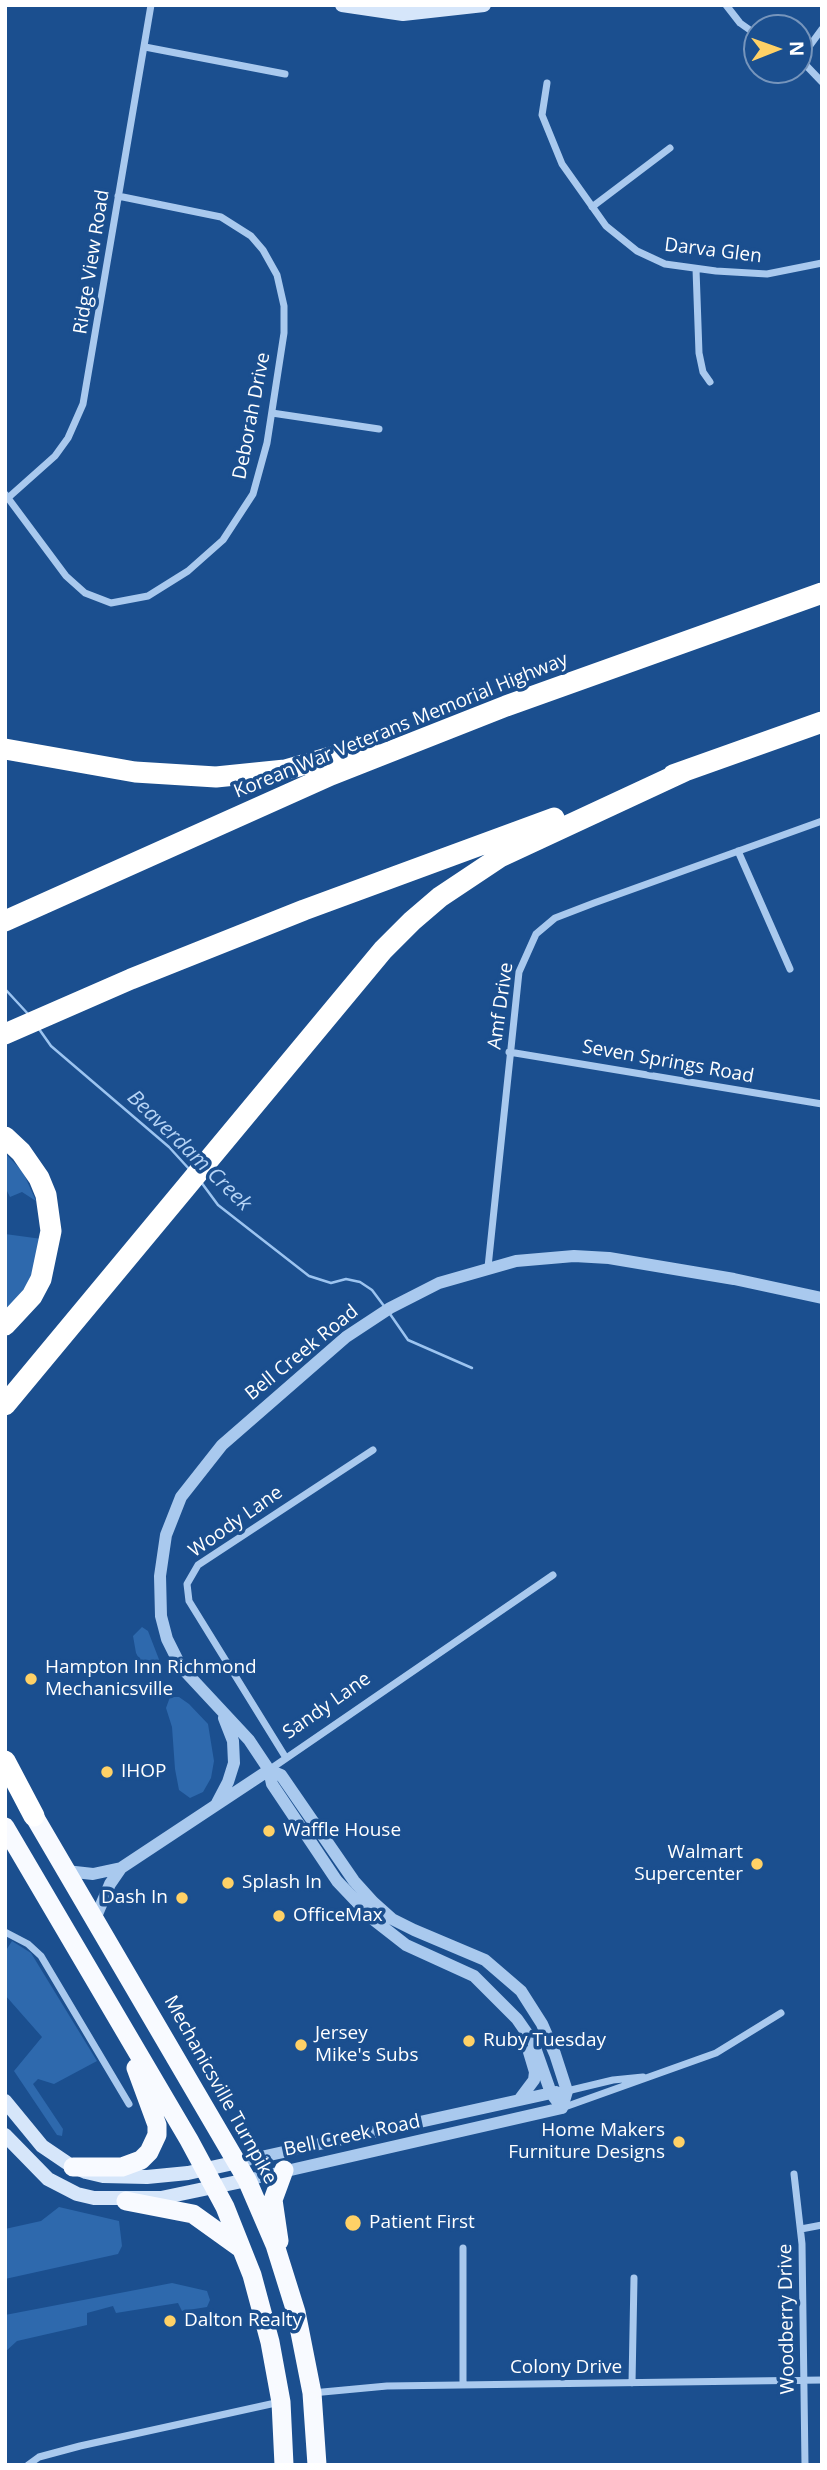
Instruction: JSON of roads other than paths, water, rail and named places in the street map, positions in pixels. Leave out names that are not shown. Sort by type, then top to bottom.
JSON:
[{"type":"highway","name":"Korean War Veterans Memorial Highway","points":[[5,921],[206,829],[506,706],[822,593]]},
{"type":"highway","points":[[5,749],[170,776],[246,776],[330,759],[506,706]]},
{"type":"highway","points":[[5,1034],[316,905],[822,722]]},
{"type":"highway","points":[[5,1405],[383,950],[440,897],[509,853],[685,771]]},
{"type":"highway","points":[[5,1137],[21,1152],[39,1178],[46,1195],[51,1231],[41,1279],[19,1312],[5,1325]]},
{"type":"highway","points":[[5,1761],[34,1816]]},
{"type":"highway","name":"Mechanicsville Turnpike","points":[[5,1768],[247,2180],[281,2263],[301,2336],[312,2393],[317,2465]]},
{"type":"highway","points":[[5,1827],[216,2188],[242,2249],[262,2310],[281,2402],[284,2465]]},
{"type":"highway","points":[[74,2167],[112,2168],[132,2165],[149,2152],[156,2135],[154,2116],[117,2017]]},
{"type":"highway","points":[[281,2263],[273,2200],[284,2170]]},
{"type":"highway","points":[[126,2201],[193,2214],[242,2249]]},
{"type":"main road","points":[[342,5],[403,14],[484,5]]},
{"type":"main road","name":"Bell Creek Road","points":[[5,2101],[41,2146],[74,2167],[103,2176],[125,2178],[206,2169],[238,2162]]},
{"type":"main road","name":"Bell Creek Road","points":[[5,2134],[36,2169],[60,2187],[94,2198],[126,2201],[161,2198],[247,2180]]},
{"type":"street","name":"Ridge View Road","points":[[7,496],[55,456],[68,438],[83,404],[151,5]]},
{"type":"street","points":[[726,5],[743,25]]},
{"type":"street","points":[[145,47],[285,74]]},
{"type":"street","name":"Darva Glen","points":[[547,83],[541,106],[544,127],[562,164],[606,226],[637,251],[665,264],[767,274],[822,263]]},
{"type":"street","points":[[592,207],[670,148]]},
{"type":"street","name":"Deborah Drive","points":[[7,496],[74,584],[85,593],[111,603],[138,600],[188,571],[233,527],[253,494],[272,413],[284,333],[284,306],[277,275],[263,250],[244,231],[221,217],[118,196]]},
{"type":"street","points":[[696,269],[699,353],[703,372],[710,382]]},
{"type":"street","points":[[272,413],[379,429]]},
{"type":"street","name":"Amf Drive","points":[[488,1267],[509,1052],[522,960],[529,944],[545,925],[594,903],[822,821]]},
{"type":"street","points":[[738,851],[790,969]]},
{"type":"street","name":"Seven Springs Road","points":[[509,1052],[822,1104]]},
{"type":"street","name":"Bell Creek Road","points":[[247,2180],[562,2108],[551,2093],[533,2042],[517,2019],[474,1976],[406,1945],[374,1920],[337,1881],[272,1784],[269,1770],[249,1740],[181,1667],[164,1629],[160,1576],[171,1519],[194,1477],[216,1451],[346,1337],[419,1291],[488,1267],[544,1258],[609,1258],[734,1279],[822,1298]]},
{"type":"street","name":"Woody Lane","points":[[286,1758],[189,1601],[187,1584],[198,1565],[373,1450]]},
{"type":"street","name":"Sandy Lane","points":[[66,1871],[93,1874],[121,1868],[553,1575]]},
{"type":"street","points":[[215,1703],[230,1730],[234,1752],[231,1774],[215,1806]]},
{"type":"street","name":"Bell Creek Road","points":[[238,2162],[566,2091],[549,2039],[521,1991],[485,1960],[392,1919],[354,1881],[281,1775],[269,1770]]},
{"type":"street","name":"Sandy Lane","points":[[95,1919],[110,1884],[121,1868]]},
{"type":"street","points":[[6,1935],[28,1944],[41,1956],[129,2104]]},
{"type":"street","points":[[648,2077],[613,2080],[566,2091],[562,2108],[612,2093],[725,2049],[781,2013]]},
{"type":"street","points":[[517,2019],[535,2072],[530,2088],[519,2100]]},
{"type":"street","name":"Woodberry Drive","points":[[794,2174],[801,2229],[805,2465]]},
{"type":"street","points":[[801,2229],[822,2225]]},
{"type":"street","points":[[463,2248],[463,2384]]},
{"type":"street","points":[[632,2383],[634,2278]]},
{"type":"street","name":"Colony Drive","points":[[312,2393],[336,2388],[463,2384],[822,2380]]},
{"type":"street","points":[[28,2465],[39,2457],[80,2446],[281,2402]]},
{"type":"waterway","name":"Beaverdam Creek","points":[[5,989],[29,1015]]},
{"type":"waterway","name":"Beaverdam Creek","points":[[39,1029],[51,1046],[169,1147],[190,1170]]},
{"type":"waterway","name":"Beaverdam Creek","points":[[201,1182],[218,1205],[309,1276],[331,1283],[346,1279],[360,1282],[372,1290],[384,1306]]},
{"type":"waterway","name":"Beaverdam Creek","points":[[390,1314],[408,1340],[472,1368]]},
{"type":"place","name":"Hampton Inn Richmond Mechanicsville","points":[[31,1679]]},
{"type":"place","name":"IHOP","points":[[107,1772]]},
{"type":"place","name":"Waffle House","points":[[269,1831]]},
{"type":"place","name":"Walmart Supercenter","points":[[757,1864]]},
{"type":"place","name":"Splash In","points":[[228,1883]]},
{"type":"place","name":"Dash In","points":[[182,1898]]},
{"type":"place","name":"OfficeMax","points":[[279,1916]]},
{"type":"place","name":"Ruby Tuesday","points":[[469,2041]]},
{"type":"place","name":"Jersey Mike's Subs","points":[[301,2045]]},
{"type":"place","name":"Home Makers Furniture Designs","points":[[679,2142]]},
{"type":"place","name":"Patient First","points":[[353,2223]]},
{"type":"place","name":"Dalton Realty","points":[[170,2321]]}]
